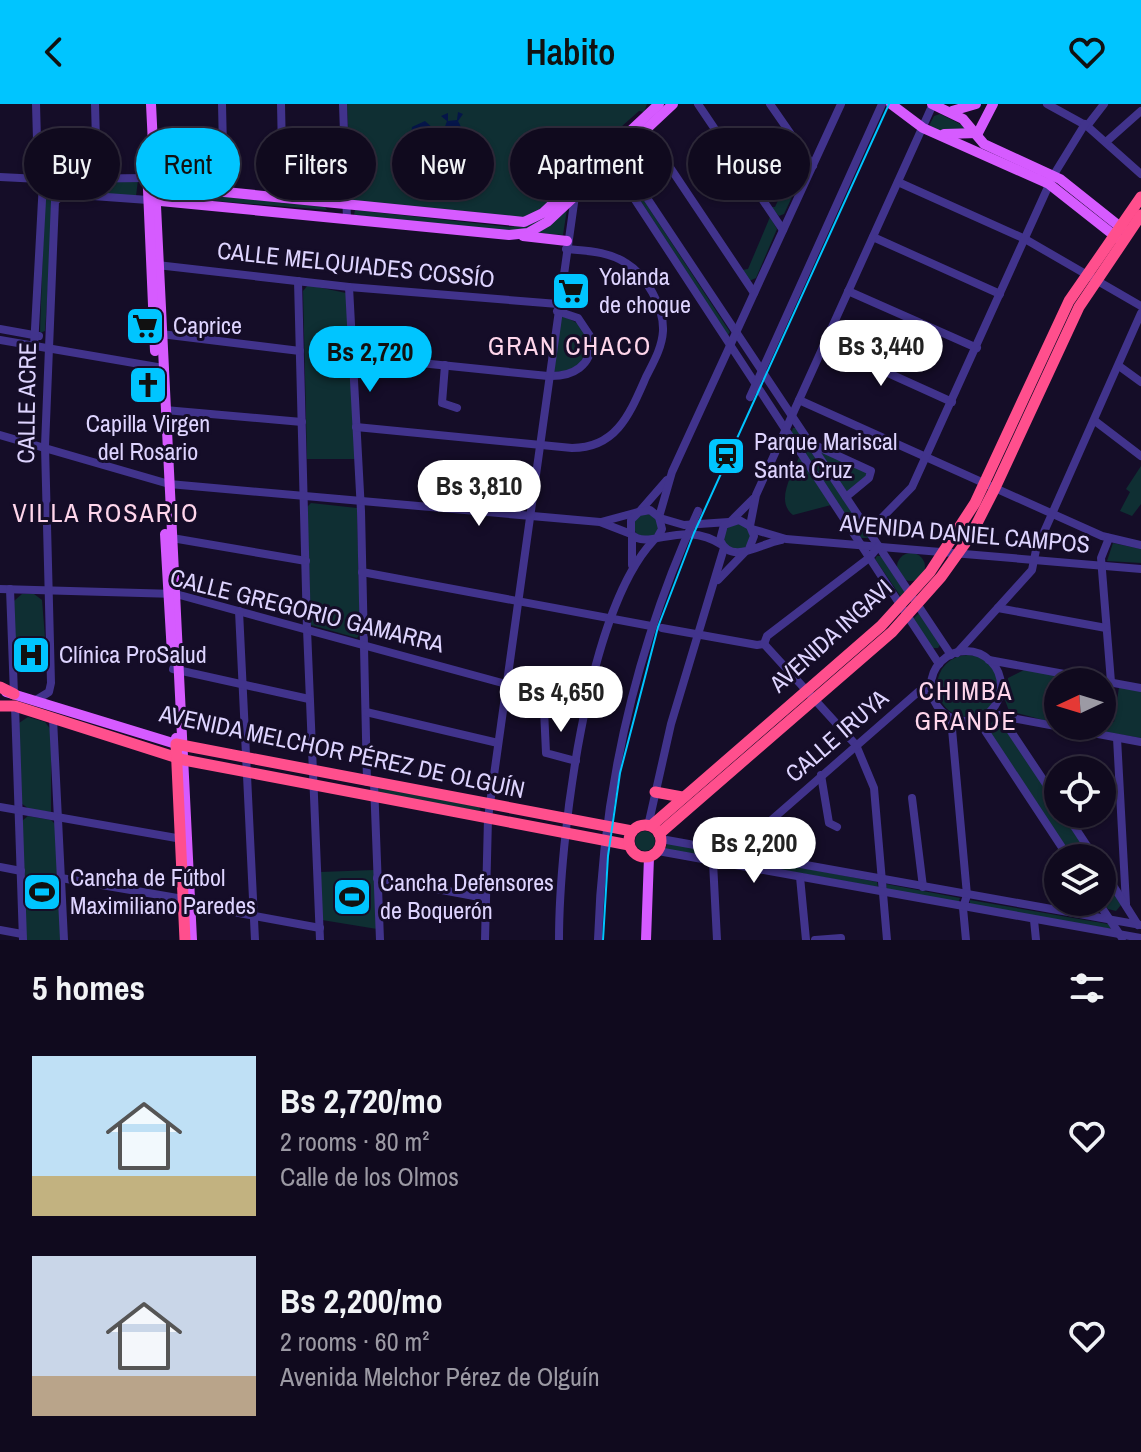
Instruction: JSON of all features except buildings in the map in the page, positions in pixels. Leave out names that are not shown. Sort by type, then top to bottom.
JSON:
[{"type":"highway","name":"AVENIDA INGAVI","points":[[652,841],[904,611],[959,552],[1089,278],[1141,197]]},
{"type":"highway","name":"AVENIDA INGAVI","points":[[1120,233],[1141,215]]},
{"type":"highway","name":"AVENIDA INGAVI","points":[[915,599],[990,485]]},
{"type":"highway","points":[[0,689],[14,700]]},
{"type":"highway","name":"AVENIDA INGAVI","points":[[652,841],[682,797],[811,693]]},
{"type":"highway","points":[[0,703],[14,700]]},
{"type":"highway","name":"AVENIDA MELCHOR PÉREZ DE OLGUÍN","points":[[14,700],[53,719],[180,759],[374,797],[632,831]]},
{"type":"highway","points":[[180,745],[177,777],[184,839],[185,940]]},
{"type":"highway","name":"AVENIDA MELCHOR PÉREZ DE OLGUÍN","points":[[180,745],[370,782],[564,834],[629,845]]},
{"type":"highway","points":[[655,792],[682,797]]},
{"type":"highway","points":[[632,831],[652,841],[629,845],[632,831]]},
{"type":"main road","points":[[144,104],[146,128]]},
{"type":"main road","points":[[151,104],[151,128]]},
{"type":"main road","points":[[634,128],[659,104]]},
{"type":"main road","points":[[647,128],[673,104]]},
{"type":"main road","points":[[891,104],[923,128],[1051,180]]},
{"type":"main road","points":[[933,104],[952,111],[978,133],[984,144],[1051,180],[1120,233]]},
{"type":"main road","points":[[952,111],[976,104]]},
{"type":"main road","points":[[978,133],[993,104]]},
{"type":"main road","points":[[939,135],[978,133]]},
{"type":"main road","points":[[180,745],[152,200],[509,235],[567,245]]},
{"type":"main road","points":[[294,200],[514,223],[543,213],[562,200]]},
{"type":"main road","points":[[509,235],[542,227],[566,200]]},
{"type":"main road","points":[[154,265],[161,334],[159,368],[165,410],[165,484],[172,538],[172,593]]},
{"type":"main road","name":"AVENIDA MELCHOR PÉREZ DE OLGUÍN","points":[[14,700],[36,700],[180,745]]},
{"type":"main road","points":[[180,759],[184,839]]},
{"type":"main road","points":[[640,940],[652,841]]},
{"type":"main road","points":[[646,940],[652,841]]},
{"type":"main road","points":[[187,902],[192,940]]},
{"type":"street","name":"CALLE ACRE","points":[[36,104],[37,128]]},
{"type":"street","points":[[95,104],[96,128]]},
{"type":"street","points":[[222,104],[223,128]]},
{"type":"street","points":[[281,104],[282,128]]},
{"type":"street","points":[[343,104],[347,219]]},
{"type":"street","points":[[698,104],[783,230]]},
{"type":"street","points":[[770,104],[813,166]]},
{"type":"street","points":[[559,940],[566,820],[576,761],[612,619],[631,570],[662,529],[660,518],[672,472],[841,104]]},
{"type":"street","points":[[750,397],[882,104]]},
{"type":"street","points":[[715,583],[754,540],[751,528],[756,495],[933,104]]},
{"type":"street","points":[[1047,104],[1059,106],[1086,125],[1141,174]]},
{"type":"street","points":[[869,531],[902,500],[927,457],[1051,180],[1086,125],[1104,104]]},
{"type":"street","points":[[1106,142],[1141,111]]},
{"type":"street","points":[[672,170],[754,293]]},
{"type":"street","points":[[0,177],[24,178]]},
{"type":"street","points":[[898,182],[1025,239],[1141,306]]},
{"type":"street","name":"CALLE ACRE","points":[[36,700],[49,692],[51,683],[45,446],[55,201],[59,196],[136,199]]},
{"type":"street","name":"CALLE ACRE","points":[[34,347],[39,200]]},
{"type":"street","points":[[485,940],[489,812],[571,200]]},
{"type":"street","points":[[639,200],[785,431],[939,664]]},
{"type":"street","points":[[641,200],[954,654]]},
{"type":"street","points":[[873,237],[1000,294]]},
{"type":"street","points":[[356,427],[580,448],[613,435],[627,420],[662,340],[658,306],[632,267],[605,253],[567,245]]},
{"type":"street","name":"CALLE MELQUIADES COSSÍO","points":[[154,265],[557,308]]},
{"type":"street","points":[[298,281],[309,699],[320,940]]},
{"type":"street","points":[[349,287],[366,712],[370,782],[374,797],[380,939],[391,940]]},
{"type":"street","points":[[848,291],[977,348]]},
{"type":"street","points":[[352,356],[548,376],[576,371],[586,363],[592,348],[590,331],[585,323],[557,308]]},
{"type":"street","points":[[989,660],[997,669],[1001,686],[993,708],[978,720],[951,718],[938,707],[931,689],[939,664],[954,654],[1032,570],[1141,313]]},
{"type":"street","points":[[0,329],[48,338]]},
{"type":"street","points":[[161,334],[300,351]]},
{"type":"street","points":[[0,340],[159,368]]},
{"type":"street","points":[[824,344],[952,402]]},
{"type":"street","points":[[445,365],[442,403],[457,408]]},
{"type":"street","points":[[1119,366],[1141,382]]},
{"type":"street","points":[[780,398],[800,398],[1109,538],[1141,545]]},
{"type":"street","points":[[165,410],[302,422]]},
{"type":"street","points":[[1095,421],[1141,456]]},
{"type":"street","points":[[0,435],[165,484],[600,522],[641,541],[731,521],[742,521],[751,528]]},
{"type":"street","points":[[810,443],[871,471],[869,478],[846,497]]},
{"type":"street","points":[[631,570],[631,520],[672,472]]},
{"type":"street","points":[[652,841],[655,792],[696,634],[715,583],[723,546],[720,532],[756,495]]},
{"type":"street","points":[[600,522],[650,510],[660,518],[690,528],[736,554],[748,550]]},
{"type":"street","points":[[598,940],[604,841],[618,743],[651,626],[698,511]]},
{"type":"street","points":[[839,543],[849,525]]},
{"type":"street","name":"AVENIDA DANIEL CAMPOS","points":[[751,528],[786,539],[1141,569]]},
{"type":"street","points":[[172,538],[306,561]]},
{"type":"street","points":[[1109,538],[1101,566],[1110,668]]},
{"type":"street","name":"AVENIDA DANIEL CAMPOS","points":[[748,550],[786,539]]},
{"type":"street","points":[[764,644],[767,636],[869,558],[879,546]]},
{"type":"street","points":[[893,566],[893,558],[902,548]]},
{"type":"street","points":[[362,572],[651,626]]},
{"type":"street","points":[[0,930],[22,937],[14,700],[5,589]]},
{"type":"street","name":"CALLE GREGORIO GAMARRA","points":[[5,589],[172,593],[506,684]]},
{"type":"street","points":[[998,608],[1106,628]]},
{"type":"street","points":[[239,611],[255,940]]},
{"type":"street","points":[[662,628],[764,644],[856,745],[874,788],[887,940]]},
{"type":"street","points":[[954,654],[974,652],[989,660],[1044,670]]},
{"type":"street","points":[[176,669],[309,699]]},
{"type":"street","points":[[1116,683],[1141,688]]},
{"type":"street","name":"CALLE IRUYA","points":[[736,851],[918,692],[931,689]]},
{"type":"street","points":[[993,708],[1044,781]]},
{"type":"street","points":[[544,709],[546,753],[576,761]]},
{"type":"street","points":[[366,712],[498,743]]},
{"type":"street","points":[[1001,716],[1141,742]]},
{"type":"street","points":[[951,718],[967,895],[963,908],[966,940]]},
{"type":"street","points":[[53,719],[64,940]]},
{"type":"street","points":[[978,720],[1060,844]]},
{"type":"street","points":[[1014,736],[1020,726],[1029,722]]},
{"type":"street","points":[[1117,738],[1126,904]]},
{"type":"street","points":[[821,775],[829,823],[837,827]]},
{"type":"street","points":[[912,798],[923,887]]},
{"type":"street","points":[[0,807],[184,839]]},
{"type":"street","points":[[652,841],[736,851],[1140,927]]},
{"type":"street","points":[[652,841],[713,862],[1121,938],[1141,938]]},
{"type":"street","points":[[713,862],[717,940]]},
{"type":"street","points":[[0,867],[21,871]]},
{"type":"street","points":[[800,877],[806,940]]},
{"type":"street","points":[[61,878],[320,928]]},
{"type":"street","points":[[377,878],[485,898]]},
{"type":"street","points":[[1116,889],[1140,927]]},
{"type":"street","points":[[1107,916],[1121,938]]},
{"type":"street","points":[[1034,920],[1036,940]]},
{"type":"street","points":[[815,940],[841,938]]},
{"type":"green space","points":[[347,104],[647,104],[644,112],[639,111],[620,128],[510,128],[510,200],[554,200],[523,220],[473,212],[352,201],[376,200],[376,128],[348,128]]},
{"type":"green space","points":[[940,114],[970,129],[937,131],[929,126],[934,116]]},
{"type":"green space","points":[[120,180],[136,180],[136,196],[120,195]]},
{"type":"green space","points":[[240,198],[325,207],[327,210],[204,200]]},
{"type":"green space","points":[[45,200],[54,200],[45,331],[40,333]]},
{"type":"green space","points":[[640,200],[644,200],[730,332],[728,335]]},
{"type":"green space","points":[[778,200],[791,200],[784,214],[779,216],[771,207],[775,207]]},
{"type":"green space","points":[[567,209],[563,235],[537,233]]},
{"type":"green space","points":[[355,210],[511,227],[549,216],[528,228],[510,232],[354,215]]},
{"type":"green space","points":[[770,217],[777,229],[756,278],[749,281],[742,270],[748,269]]},
{"type":"green space","points":[[308,285],[346,293],[355,459],[307,459],[303,291]]},
{"type":"green space","points":[[561,316],[584,330],[589,348],[578,365],[554,372]]},
{"type":"green space","points":[[796,428],[869,538],[860,538],[791,434]]},
{"type":"green space","points":[[819,453],[866,471],[867,475],[847,492]]},
{"type":"green space","points":[[799,457],[831,505],[793,515],[785,503],[785,495]]},
{"type":"green space","points":[[1141,466],[1141,504],[1132,516],[1120,511],[1130,492],[1126,489]]},
{"type":"green space","points":[[311,503],[357,508],[360,634],[357,638],[311,625],[307,507]]},
{"type":"green space","points":[[646,514],[657,521],[658,526],[651,537],[646,538],[635,531],[634,526],[641,515]]},
{"type":"green space","points":[[737,524],[746,528],[750,537],[746,546],[737,550],[728,546],[724,537],[728,528]]},
{"type":"green space","points":[[1113,543],[1141,549],[1141,563],[1107,561]]},
{"type":"green space","points":[[911,553],[921,557],[925,567],[921,577],[911,581],[901,577],[897,567],[901,557]]},
{"type":"green space","points":[[882,556],[905,591],[901,597],[875,559]]},
{"type":"green space","points":[[22,594],[34,594],[42,600],[45,637],[15,638],[14,601]]},
{"type":"green space","points":[[919,613],[940,645],[938,648],[932,648],[913,619]]},
{"type":"green space","points":[[968,655],[990,664],[999,686],[990,708],[968,717],[946,708],[937,686],[946,664]]},
{"type":"green space","points":[[1024,670],[1044,673],[1044,720],[1009,711],[1005,700],[1008,678]]},
{"type":"green space","points":[[1119,687],[1141,691],[1141,738],[1116,734]]},
{"type":"green space","points":[[28,717],[45,722],[51,730],[51,812],[29,809],[21,803],[19,723]]},
{"type":"green space","points":[[993,721],[1002,724],[1044,786],[1044,814],[987,728]]},
{"type":"green space","points":[[378,788],[479,807],[481,811],[378,794]]},
{"type":"green space","points":[[28,816],[51,820],[56,825],[61,940],[26,940],[22,821]]},
{"type":"green space","points":[[1053,828],[1072,828],[1082,844],[1064,844]]},
{"type":"green space","points":[[645,831],[652,834],[655,841],[652,848],[645,851],[638,848],[635,841],[638,834]]},
{"type":"green space","points":[[668,842],[877,882],[878,887],[665,849]]},
{"type":"green space","points":[[374,870],[377,929],[322,920],[320,872]]},
{"type":"green space","points":[[886,884],[960,898],[958,903],[887,890]]},
{"type":"green space","points":[[970,900],[1044,913],[1044,916],[1108,924],[1112,929],[970,905]]},
{"type":"shaded area","points":[[458,112],[463,114],[458,121],[462,128],[444,128],[447,121],[441,116],[448,113],[448,121],[457,120]]},
{"type":"shaded area","points":[[425,121],[433,128],[412,128]]},
{"type":"tram line","points":[[603,940],[608,856],[620,773],[658,627],[694,533],[889,104]]},
{"type":"place","name":"Yolanda de choque","points":[[571,291]]},
{"type":"place","name":"Caprice","points":[[145,326]]},
{"type":"place","name":"Capilla Virgen del Rosario","points":[[148,385]]},
{"type":"place","name":"Parque Mariscal Santa Cruz","points":[[726,456]]},
{"type":"place","name":"Clínica ProSalud","points":[[31,655]]},
{"type":"place","name":"Cancha de Fútbol Maximiliano Paredes","points":[[42,892]]},
{"type":"place","name":"Cancha Defensores de Boquerón","points":[[352,897]]},
{"type":"district","name":"GRAN CHACO","points":[[570,346]]},
{"type":"district","name":"VILLA ROSARIO","points":[[106,513]]},
{"type":"district","name":"CHIMBA GRANDE","points":[[966,706]]}]
